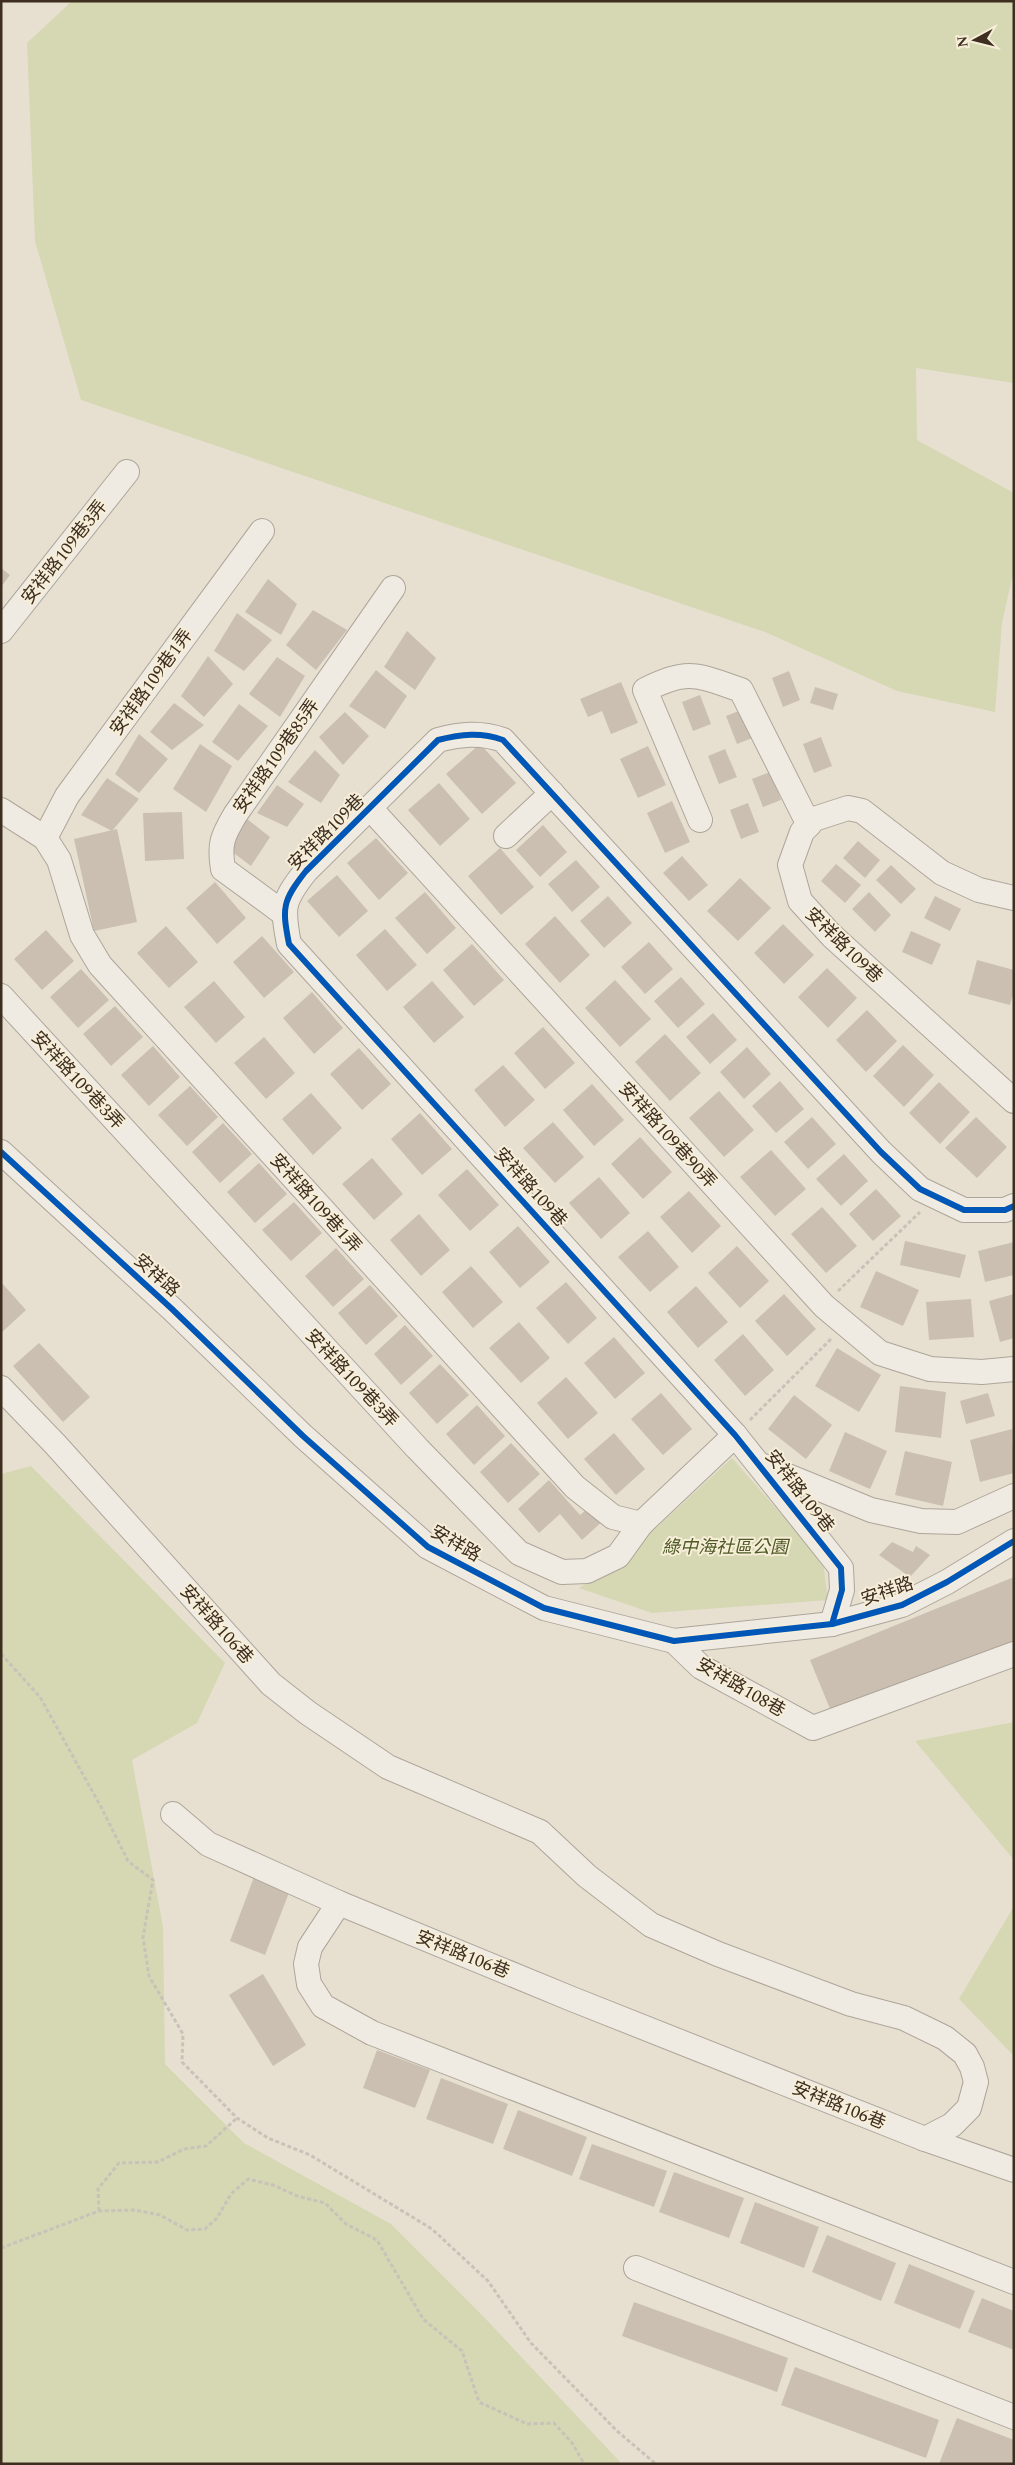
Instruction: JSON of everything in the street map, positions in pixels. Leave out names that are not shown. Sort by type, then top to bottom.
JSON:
[{"type":"street","name":"安祥路109巷3弄","points":[[1,631],[127,472]]},
{"type":"street","name":"安祥路109巷1弄","points":[[45,838],[67,796],[262,530]]},
{"type":"street","name":"安祥路109巷85弄","points":[[283,913],[223,869],[220,850],[222,836],[393,588]]},
{"type":"street","points":[[700,820],[645,690],[668,679],[695,675],[740,690],[809,824],[814,818],[848,808],[862,811],[942,873],[979,890],[1014,898]]},
{"type":"street","name":"安祥路109巷","points":[[832,1624],[842,1590],[841,1568],[735,1435],[289,944],[283,913],[292,888],[438,740],[455,735],[486,734],[503,740],[881,1152],[920,1190],[964,1210],[1005,1210],[1014,1206]]},
{"type":"street","points":[[506,836],[552,793]]},
{"type":"street","name":"安祥路109巷90弄","points":[[370,808],[824,1306],[880,1353],[930,1369],[982,1372],[1014,1369]]},
{"type":"street","name":"安祥路109巷1弄","points":[[1,810],[45,838],[59,860],[82,934],[100,965],[575,1486],[613,1517],[641,1524]]},
{"type":"street","name":"安祥路109巷","points":[[809,824],[802,832],[790,865],[800,901],[832,936],[1014,1101]]},
{"type":"street","name":"安祥路109巷3弄","points":[[1,996],[417,1448],[519,1554],[562,1572],[587,1571],[618,1556],[641,1524],[735,1435]]},
{"type":"street","name":"安祥路","points":[[1,1152],[172,1309],[303,1436],[428,1547],[544,1608],[674,1641],[832,1624],[902,1605],[948,1582],[1014,1541]]},
{"type":"street","name":"安祥路106巷","points":[[1,1388],[55,1444],[270,1684],[308,1713],[388,1767],[540,1832],[587,1876],[651,1925],[718,1954],[842,2001],[904,2018],[945,2038],[965,2054],[972,2067],[976,2082],[969,2108],[952,2125],[925,2139],[572,1999],[340,1903],[208,1844],[173,1814]]},
{"type":"street","points":[[759,1464],[871,1510],[921,1521],[957,1522],[1014,1496]]},
{"type":"street","name":"安祥路108巷","points":[[674,1641],[701,1667],[813,1728],[1014,1654]]},
{"type":"street","points":[[340,1903],[310,1947],[306,1964],[309,1984],[323,2006],[372,2033],[1014,2282]]},
{"type":"street","points":[[925,2139],[1014,2170]]},
{"type":"street","points":[[636,2268],[1014,2417]]},
{"type":"path","points":[[824,1306],[936,1197]]},
{"type":"path","points":[[735,1435],[846,1324]]},
{"type":"path","points":[[1,1654],[40,1697],[101,1807],[128,1861],[153,1880],[143,1937],[149,1976],[183,2034],[182,2062],[237,2118],[268,2138],[310,2155],[432,2229],[488,2281],[531,2343],[616,2431],[656,2464]]},
{"type":"path","points":[[99,2211],[98,2189],[119,2163],[158,2162],[184,2149],[206,2146],[237,2118]]},
{"type":"path","points":[[1,2248],[99,2211],[135,2210],[160,2216],[187,2230],[205,2229],[217,2218],[231,2194],[248,2179],[273,2185],[297,2196],[324,2204],[346,2224],[377,2240],[423,2319],[462,2351],[479,2402],[528,2424],[554,2422],[573,2444],[584,2464]]},
{"type":"green space","points":[[72,1],[1014,1],[1014,383],[916,368],[917,440],[1014,493],[1014,569],[1002,623],[995,712],[897,691],[765,632],[81,400],[35,241],[27,43]]},
{"type":"green space","name":"綠中海社區公園","points":[[732,1458],[823,1562],[828,1600],[652,1613],[579,1588],[619,1562]]},
{"type":"green space","points":[[31,1466],[225,1663],[197,1723],[132,1760],[163,1927],[165,2064],[244,2143],[391,2224],[481,2314],[622,2464],[1,2464],[1,1474]]},
{"type":"green space","points":[[1014,1722],[1014,1860],[915,1741]]},
{"type":"green space","points":[[1014,1906],[1014,2056],[959,1999]]},
{"type":"building","points":[[1,568],[10,575],[1,587]]},
{"type":"building","points":[[268,579],[297,604],[281,635],[245,612]]},
{"type":"building","points":[[313,610],[347,630],[316,670],[286,645]]},
{"type":"building","points":[[237,613],[272,640],[244,671],[214,651]]},
{"type":"building","points":[[407,631],[436,658],[415,690],[384,667]]},
{"type":"building","points":[[208,656],[233,684],[204,717],[181,696]]},
{"type":"building","points":[[277,657],[305,676],[280,717],[249,694]]},
{"type":"building","points":[[376,670],[407,696],[385,729],[349,706]]},
{"type":"building","points":[[789,671],[800,700],[783,707],[772,678]]},
{"type":"building","points":[[621,682],[638,723],[611,734],[602,711],[588,717],[580,699]]},
{"type":"building","points":[[815,687],[838,694],[833,710],[810,703]]},
{"type":"building","points":[[700,695],[711,724],[693,731],[682,702]]},
{"type":"building","points":[[174,703],[204,725],[172,750],[150,732]]},
{"type":"building","points":[[239,704],[268,726],[238,761],[212,742]]},
{"type":"building","points":[[744,709],[755,737],[737,744],[726,716]]},
{"type":"building","points":[[345,712],[369,736],[343,765],[319,737]]},
{"type":"building","points":[[139,734],[168,759],[139,793],[115,774]]},
{"type":"building","points":[[821,737],[832,766],[814,773],[803,744]]},
{"type":"building","points":[[200,744],[232,766],[206,812],[173,789]]},
{"type":"building","points":[[480,744],[516,783],[482,814],[446,774]]},
{"type":"building","points":[[648,746],[666,785],[638,798],[620,759]]},
{"type":"building","points":[[725,749],[737,777],[719,784],[708,756]]},
{"type":"building","points":[[315,750],[340,775],[321,803],[288,782]]},
{"type":"building","points":[[770,772],[781,800],[763,807],[752,779]]},
{"type":"building","points":[[107,778],[139,799],[112,831],[81,815]]},
{"type":"building","points":[[439,783],[470,819],[440,846],[408,810]]},
{"type":"building","points":[[277,785],[304,804],[287,827],[257,813]]},
{"type":"building","points":[[672,801],[690,842],[665,853],[647,813]]},
{"type":"building","points":[[748,803],[759,832],[741,839],[730,810]]},
{"type":"building","points":[[182,812],[184,859],[145,861],[143,813]]},
{"type":"building","points":[[242,815],[270,837],[251,866],[227,848]]},
{"type":"building","points":[[543,825],[567,852],[540,877],[516,850]]},
{"type":"building","points":[[117,829],[137,922],[94,931],[74,839]]},
{"type":"building","points":[[376,838],[408,873],[379,900],[347,863]]},
{"type":"building","points":[[858,841],[880,860],[865,878],[843,858]]},
{"type":"building","points":[[500,848],[534,887],[501,915],[468,876]]},
{"type":"building","points":[[682,856],[708,885],[689,901],[663,873]]},
{"type":"building","points":[[576,860],[600,887],[572,912],[548,884]]},
{"type":"building","points":[[836,864],[861,885],[845,903],[821,881]]},
{"type":"building","points":[[891,865],[916,889],[901,904],[876,880]]},
{"type":"building","points":[[337,875],[368,911],[339,937],[307,901]]},
{"type":"building","points":[[740,878],[771,908],[738,941],[707,911]]},
{"type":"building","points":[[215,882],[246,918],[217,944],[186,908]]},
{"type":"building","points":[[425,892],[456,928],[427,954],[395,918]]},
{"type":"building","points":[[869,892],[891,915],[875,932],[852,909]]},
{"type":"building","points":[[608,896],[632,923],[604,948],[580,921]]},
{"type":"building","points":[[935,896],[961,909],[950,931],[924,918]]},
{"type":"building","points":[[555,916],[590,955],[560,983],[525,944]]},
{"type":"building","points":[[783,924],[814,955],[784,984],[754,953]]},
{"type":"building","points":[[166,926],[198,962],[169,988],[137,953]]},
{"type":"building","points":[[385,929],[417,965],[387,991],[356,955]]},
{"type":"building","points":[[46,930],[74,961],[42,990],[14,959]]},
{"type":"building","points":[[911,931],[941,944],[932,965],[902,952]]},
{"type":"building","points":[[262,936],[294,972],[264,998],[233,962]]},
{"type":"building","points":[[649,942],[673,969],[645,994],[621,967]]},
{"type":"building","points":[[472,944],[504,980],[474,1006],[443,970]]},
{"type":"building","points":[[977,960],[1014,970],[1014,991],[1010,1005],[968,994]]},
{"type":"building","points":[[827,968],[857,998],[828,1028],[798,997]]},
{"type":"building","points":[[81,969],[109,1000],[78,1028],[50,997]]},
{"type":"building","points":[[681,977],[705,1004],[678,1028],[654,1001]]},
{"type":"building","points":[[615,980],[651,1019],[620,1047],[585,1008]]},
{"type":"building","points":[[214,981],[245,1017],[216,1043],[184,1007]]},
{"type":"building","points":[[432,981],[464,1017],[434,1043],[403,1007]]},
{"type":"building","points":[[312,992],[343,1028],[314,1054],[283,1018]]},
{"type":"building","points":[[115,1006],[143,1037],[111,1066],[83,1034]]},
{"type":"building","points":[[867,1010],[897,1041],[866,1072],[836,1040]]},
{"type":"building","points":[[713,1013],[737,1040],[710,1064],[686,1037]]},
{"type":"building","points":[[543,1027],[575,1063],[545,1089],[514,1053]]},
{"type":"building","points":[[665,1034],[701,1073],[670,1101],[635,1062]]},
{"type":"building","points":[[264,1037],[295,1073],[266,1099],[234,1063]]},
{"type":"building","points":[[903,1045],[934,1075],[904,1107],[873,1076]]},
{"type":"building","points":[[153,1046],[180,1077],[149,1106],[121,1075]]},
{"type":"building","points":[[747,1047],[771,1074],[744,1099],[720,1072]]},
{"type":"building","points":[[359,1048],[391,1084],[362,1110],[330,1074]]},
{"type":"building","points":[[503,1065],[535,1100],[505,1127],[474,1090]]},
{"type":"building","points":[[780,1081],[804,1109],[776,1133],[752,1106]]},
{"type":"building","points":[[939,1082],[970,1112],[940,1144],[909,1113]]},
{"type":"building","points":[[592,1084],[624,1120],[594,1146],[563,1110]]},
{"type":"building","points":[[190,1086],[218,1117],[187,1146],[158,1115]]},
{"type":"building","points":[[719,1091],[754,1130],[724,1157],[689,1118]]},
{"type":"building","points":[[311,1093],[342,1128],[313,1155],[282,1119]]},
{"type":"building","points":[[420,1113],[452,1149],[422,1175],[391,1139]]},
{"type":"building","points":[[812,1117],[836,1144],[808,1169],[784,1142]]},
{"type":"building","points":[[976,1117],[1007,1147],[977,1178],[945,1148]]},
{"type":"building","points":[[553,1122],[584,1157],[555,1183],[523,1148]]},
{"type":"building","points":[[223,1123],[252,1154],[220,1183],[192,1152]]},
{"type":"building","points":[[640,1137],[672,1172],[643,1199],[611,1164]]},
{"type":"building","points":[[771,1150],[806,1189],[775,1216],[740,1177]]},
{"type":"building","points":[[844,1154],[868,1181],[841,1206],[816,1179]]},
{"type":"building","points":[[372,1158],[403,1194],[374,1220],[342,1184]]},
{"type":"building","points":[[259,1163],[287,1194],[255,1223],[227,1192]]},
{"type":"building","points":[[467,1169],[499,1205],[470,1231],[438,1195]]},
{"type":"building","points":[[599,1177],[630,1213],[601,1239],[569,1203]]},
{"type":"building","points":[[876,1189],[901,1216],[873,1241],[849,1214]]},
{"type":"building","points":[[689,1191],[721,1226],[692,1253],[660,1217]]},
{"type":"building","points":[[294,1202],[322,1233],[291,1261],[262,1230]]},
{"type":"building","points":[[822,1207],[857,1246],[826,1273],[791,1234]]},
{"type":"building","points":[[419,1214],[450,1250],[421,1276],[390,1240]]},
{"type":"building","points":[[518,1226],[550,1262],[520,1288],[489,1252]]},
{"type":"building","points":[[648,1231],[679,1267],[650,1292],[618,1257]]},
{"type":"building","points":[[905,1241],[966,1255],[960,1278],[900,1265]]},
{"type":"building","points":[[1014,1242],[1014,1275],[985,1282],[978,1251]]},
{"type":"building","points":[[737,1246],[769,1281],[740,1308],[708,1273]]},
{"type":"building","points":[[336,1248],[364,1279],[333,1307],[305,1276]]},
{"type":"building","points":[[471,1266],[503,1302],[473,1328],[442,1292]]},
{"type":"building","points":[[876,1271],[919,1290],[903,1326],[860,1307]]},
{"type":"building","points":[[1,1282],[26,1310],[1,1333]]},
{"type":"building","points":[[566,1282],[597,1318],[568,1344],[536,1308]]},
{"type":"building","points":[[370,1285],[398,1316],[366,1345],[338,1313]]},
{"type":"building","points":[[696,1286],[728,1322],[698,1348],[667,1312]]},
{"type":"building","points":[[784,1294],[816,1329],[787,1356],[755,1321]]},
{"type":"building","points":[[1014,1294],[1014,1338],[1000,1342],[989,1301]]},
{"type":"building","points":[[971,1299],[974,1337],[929,1340],[926,1302]]},
{"type":"building","points":[[519,1322],[550,1358],[521,1383],[489,1348]]},
{"type":"building","points":[[405,1325],[433,1356],[401,1385],[374,1354]]},
{"type":"building","points":[[743,1334],[774,1370],[745,1396],[714,1360]]},
{"type":"building","points":[[614,1337],[645,1373],[615,1399],[584,1363]]},
{"type":"building","points":[[39,1343],[90,1397],[63,1422],[13,1366]]},
{"type":"building","points":[[837,1348],[881,1375],[859,1412],[815,1386]]},
{"type":"building","points":[[440,1364],[469,1395],[437,1424],[409,1393]]},
{"type":"building","points":[[566,1377],[598,1413],[568,1439],[537,1403]]},
{"type":"building","points":[[900,1386],[946,1392],[941,1438],[895,1432]]},
{"type":"building","points":[[661,1393],[692,1429],[663,1455],[631,1419]]},
{"type":"building","points":[[988,1393],[995,1416],[966,1424],[960,1401]]},
{"type":"building","points":[[794,1395],[832,1425],[806,1459],[768,1429]]},
{"type":"building","points":[[477,1405],[505,1436],[474,1465],[446,1434]]},
{"type":"building","points":[[1012,1429],[1014,1473],[980,1482],[970,1440]]},
{"type":"building","points":[[845,1432],[887,1451],[870,1489],[829,1471]]},
{"type":"building","points":[[614,1433],[645,1469],[616,1495],[584,1459]]},
{"type":"building","points":[[511,1443],[540,1474],[508,1503],[480,1472]]},
{"type":"building","points":[[905,1451],[952,1462],[943,1506],[895,1495]]},
{"type":"building","points":[[549,1480],[580,1515],[593,1504],[606,1518],[582,1540],[560,1514],[539,1533],[518,1509]]},
{"type":"building","points":[[892,1542],[913,1552],[916,1546],[930,1555],[910,1577],[879,1555]]},
{"type":"building","points":[[1014,1577],[1014,1642],[833,1716],[810,1660]]},
{"type":"building","points":[[254,1877],[290,1890],[265,1955],[230,1941]]},
{"type":"building","points":[[263,1974],[306,2045],[273,2066],[229,1995]]},
{"type":"building","points":[[377,2050],[430,2070],[415,2108],[363,2088]]},
{"type":"building","points":[[441,2078],[508,2104],[493,2144],[426,2119]]},
{"type":"building","points":[[518,2110],[587,2137],[572,2176],[503,2149]]},
{"type":"building","points":[[592,2144],[667,2171],[654,2207],[579,2179]]},
{"type":"building","points":[[674,2172],[744,2198],[729,2238],[659,2212]]},
{"type":"building","points":[[755,2202],[819,2227],[804,2268],[740,2243]]},
{"type":"building","points":[[827,2235],[896,2263],[881,2301],[812,2272]]},
{"type":"building","points":[[909,2264],[975,2291],[960,2329],[894,2303]]},
{"type":"building","points":[[982,2298],[1014,2311],[1014,2350],[968,2332]]},
{"type":"building","points":[[634,2302],[788,2358],[777,2392],[622,2336]]},
{"type":"building","points":[[795,2367],[939,2420],[926,2458],[781,2405]]},
{"type":"building","points":[[957,2418],[1014,2440],[1014,2464],[939,2464]]},
{"type":"cycle path","points":[[832,1624],[842,1590],[841,1568],[735,1435],[289,944],[285,922],[288,898],[306,871],[438,740],[471,735],[495,737],[503,740],[881,1152],[920,1189],[964,1210],[1005,1210],[1014,1206]]},
{"type":"cycle path","points":[[1,1152],[172,1309],[303,1436],[428,1547],[544,1608],[674,1641],[832,1624],[902,1605],[947,1582],[1014,1541]]}]
